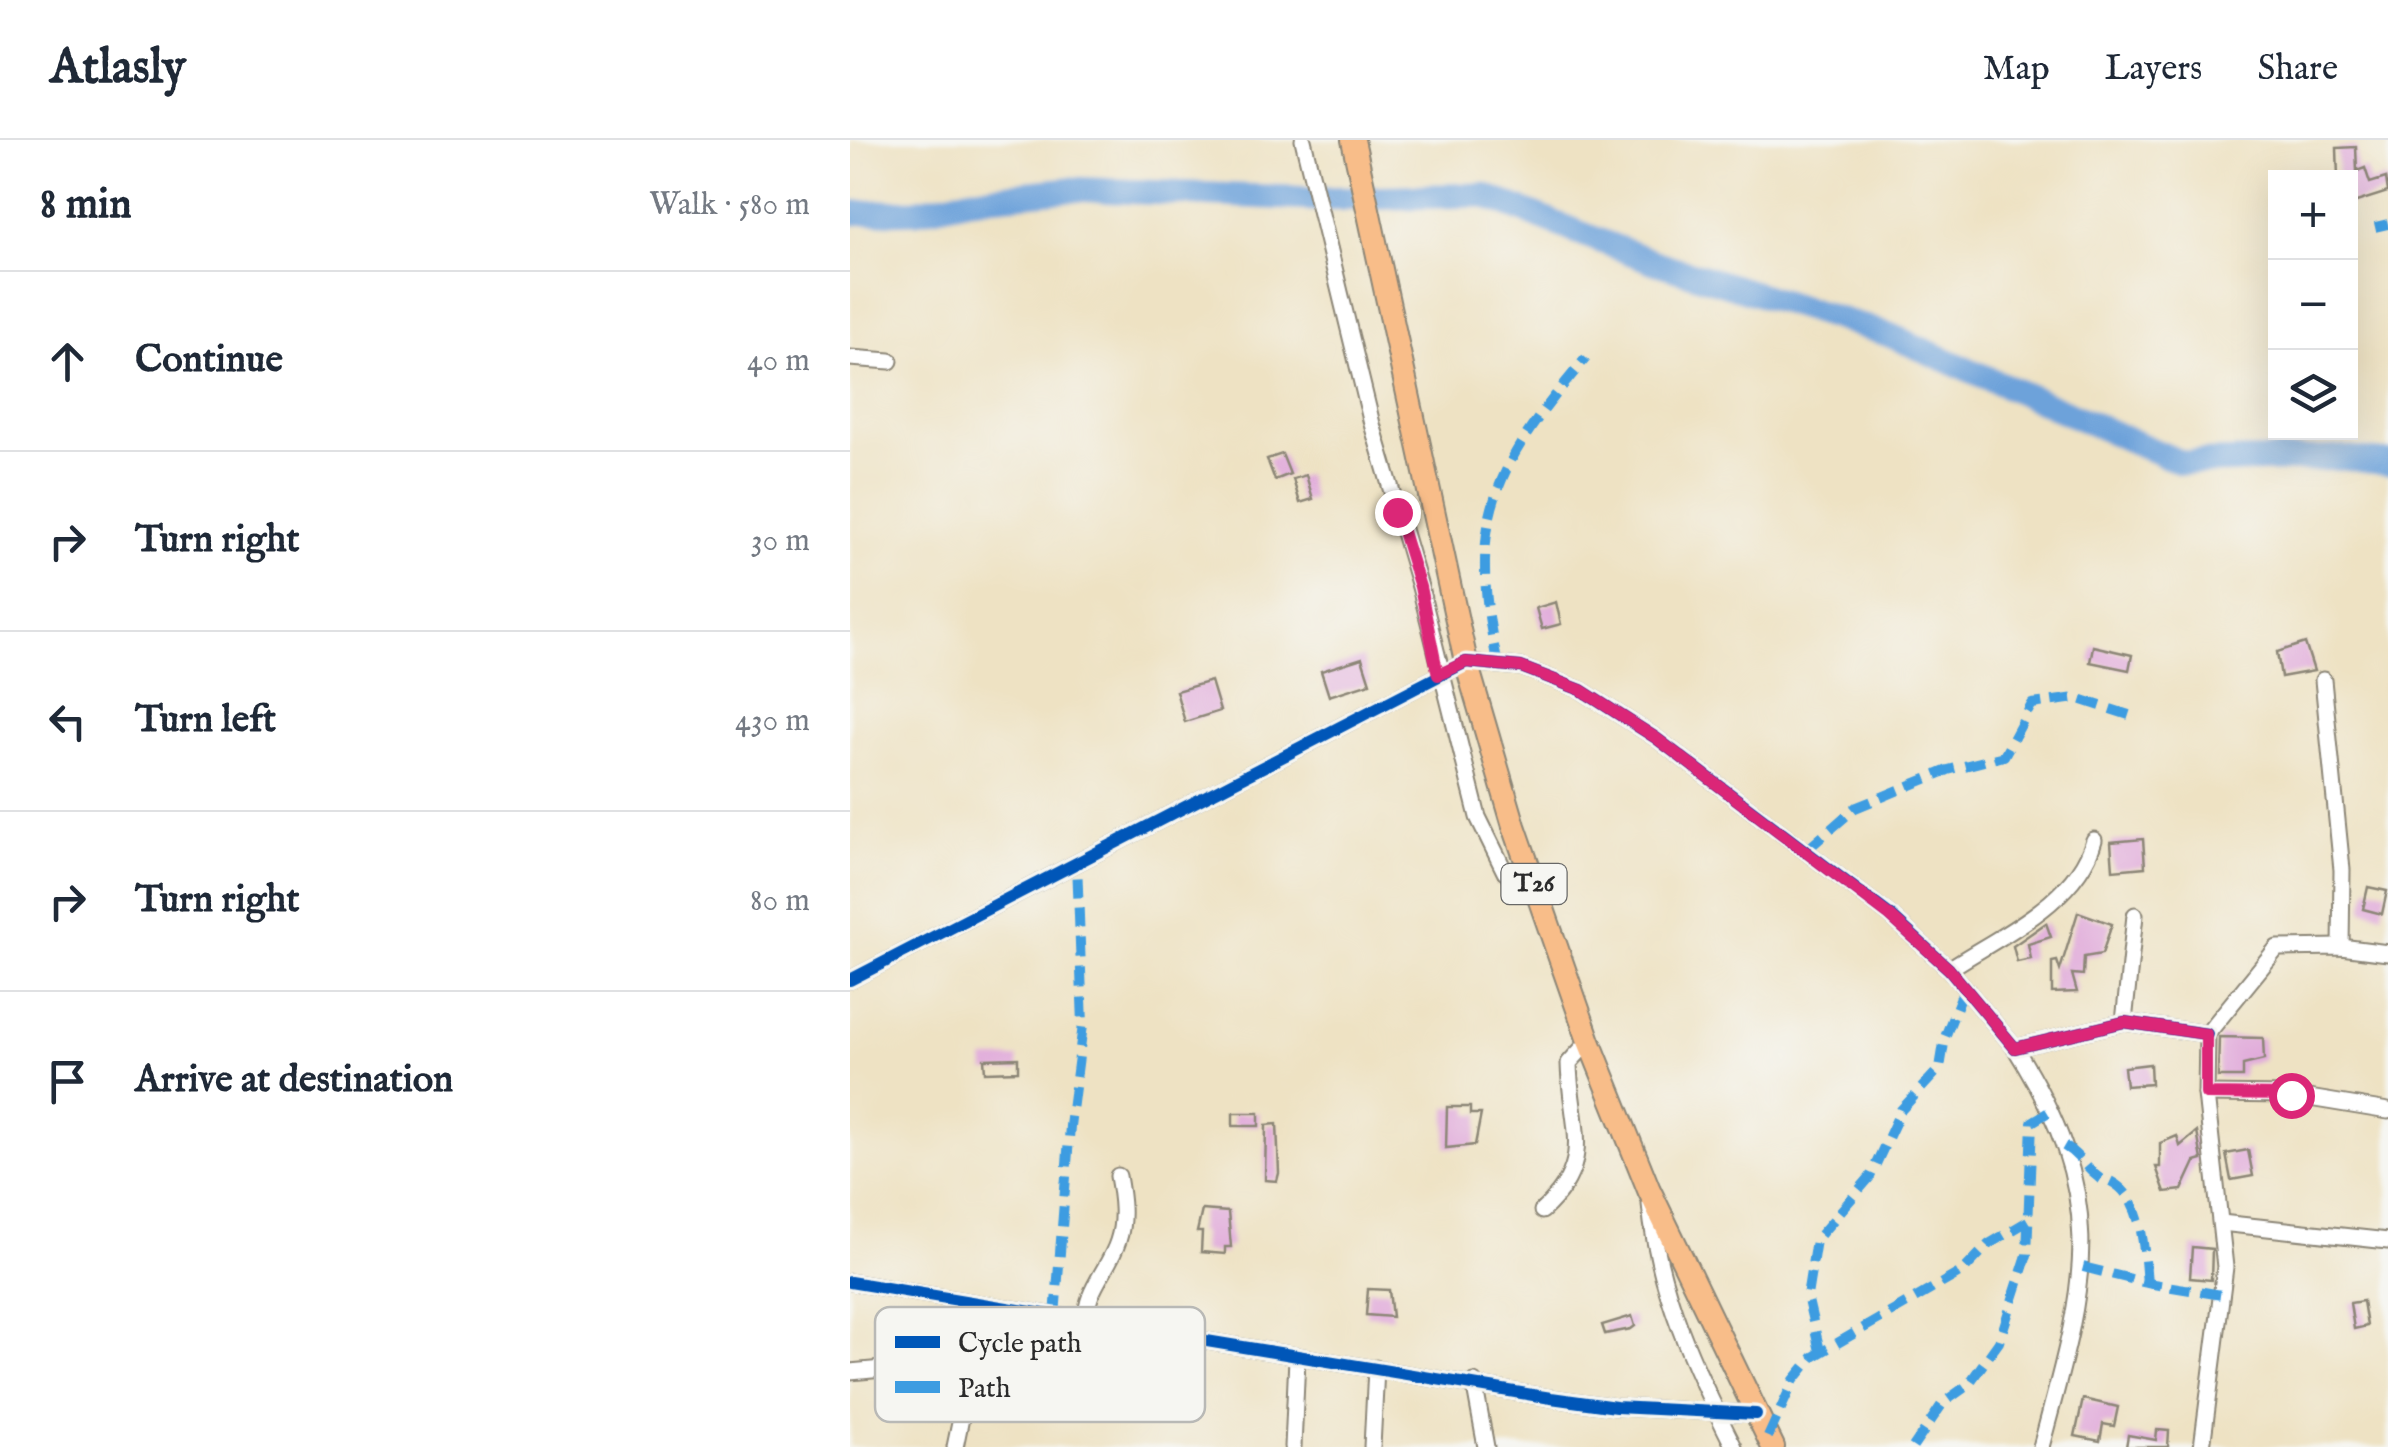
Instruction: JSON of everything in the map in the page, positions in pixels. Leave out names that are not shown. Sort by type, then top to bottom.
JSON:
[{"type":"highway","name":"T26","points":[[1355,148],[1466,662],[1538,896],[1589,1041],[1649,1190],[1774,1447]]},
{"type":"street","points":[[1303,140],[1372,424],[1420,587],[1438,675],[1470,791],[1491,849],[1505,872],[1538,896]]},
{"type":"street","points":[[850,358],[890,361]]},
{"type":"street","points":[[850,980],[1466,662],[1521,667],[1581,690],[1656,738],[1808,849],[1949,969],[2015,1048],[2052,1110],[2078,1196],[2083,1254],[2073,1327],[2042,1447]]},
{"type":"street","points":[[2322,680],[2342,870],[2341,947]]},
{"type":"street","points":[[1949,969],[2056,896],[2084,866],[2094,840]]},
{"type":"street","points":[[2124,1022],[2135,915]]},
{"type":"street","points":[[2202,1447],[2224,1267],[2206,1094],[2206,1034],[2272,951],[2341,947],[2388,953]]},
{"type":"street","points":[[2015,1048],[2124,1022],[2206,1034]]},
{"type":"street","points":[[1542,1212],[1572,1178],[1579,1153],[1569,1064],[1589,1041]]},
{"type":"street","points":[[2206,1094],[2291,1095],[2388,1111]]},
{"type":"street","points":[[1086,1307],[1118,1242],[1123,1221],[1118,1176]]},
{"type":"street","points":[[1649,1190],[1653,1244],[1669,1298],[1734,1447]]},
{"type":"street","points":[[2221,1223],[2388,1241]]},
{"type":"street","points":[[850,1282],[984,1307]]},
{"type":"street","points":[[1205,1343],[1616,1406],[1756,1414]]},
{"type":"street","points":[[1293,1447],[1297,1358]]},
{"type":"street","points":[[1372,1447],[1376,1368]]},
{"type":"street","points":[[850,1372],[875,1370]]},
{"type":"street","points":[[1474,1382],[1486,1447]]},
{"type":"street","points":[[955,1447],[960,1422]]},
{"type":"building","points":[[2356,147],[2357,170],[2338,170],[2337,148]]},
{"type":"building","points":[[2365,168],[2370,183],[2386,178],[2388,192],[2358,201],[2358,171]]},
{"type":"building","points":[[1282,454],[1290,474],[1275,480],[1267,459]]},
{"type":"building","points":[[1306,475],[1313,499],[1300,503],[1293,479]]},
{"type":"building","points":[[1556,602],[1561,624],[1542,629],[1536,608]]},
{"type":"building","points":[[2305,643],[2314,671],[2281,677],[2277,652]]},
{"type":"building","points":[[2093,646],[2132,655],[2129,670],[2090,662]]},
{"type":"building","points":[[1362,658],[1370,683],[1329,696],[1321,671]]},
{"type":"building","points":[[1211,681],[1220,711],[1185,722],[1176,691]]},
{"type":"building","points":[[2143,839],[2145,867],[2113,870],[2111,842]]},
{"type":"building","points":[[2368,887],[2387,891],[2382,914],[2363,909]]},
{"type":"building","points":[[2078,912],[2112,924],[2102,954],[2084,957],[2083,975],[2072,974],[2077,992],[2052,993],[2052,962],[2057,961],[2060,970]]},
{"type":"building","points":[[2046,923],[2051,937],[2028,944],[2031,959],[2017,962],[2013,946]]},
{"type":"building","points":[[2219,1037],[2263,1038],[2264,1060],[2243,1065],[2243,1077],[2218,1077]]},
{"type":"building","points":[[1018,1058],[1018,1071],[985,1072],[984,1059]]},
{"type":"building","points":[[2150,1064],[2151,1084],[2126,1086],[2124,1067]]},
{"type":"building","points":[[1447,1107],[1470,1107],[1470,1114],[1481,1114],[1475,1145],[1446,1148]]},
{"type":"building","points":[[1233,1113],[1259,1113],[1259,1126],[1233,1126]]},
{"type":"building","points":[[1277,1124],[1279,1173],[1277,1181],[1265,1180],[1266,1125]]},
{"type":"building","points":[[2197,1132],[2202,1160],[2195,1162],[2182,1190],[2165,1192],[2156,1167],[2160,1167],[2160,1143],[2177,1136],[2180,1146]]},
{"type":"building","points":[[2248,1150],[2253,1176],[2231,1180],[2226,1154]]},
{"type":"building","points":[[1202,1210],[1228,1212],[1231,1247],[1225,1247],[1225,1254],[1201,1252],[1202,1232],[1197,1232]]},
{"type":"building","points":[[2192,1247],[2212,1249],[2211,1280],[2190,1278]]},
{"type":"building","points":[[1368,1289],[1389,1290],[1392,1317],[1366,1315]]},
{"type":"building","points":[[2363,1301],[2367,1326],[2354,1329],[2350,1303]]},
{"type":"building","points":[[1632,1316],[1635,1326],[1631,1329],[1605,1334],[1602,1325]]},
{"type":"building","points":[[2083,1399],[2118,1407],[2114,1426],[2103,1424],[2100,1441],[2075,1436]]},
{"type":"building","points":[[2157,1430],[2169,1431],[2168,1447],[2126,1447],[2128,1435],[2156,1440]]},
{"type":"waterway","points":[[850,213],[916,211],[969,199],[1070,189],[1316,199],[1483,195],[1654,262],[1887,334],[2182,463],[2343,458],[2388,463]]},
{"type":"marked path","points":[[2375,227],[2388,224]]},
{"type":"marked path","points":[[1498,665],[1485,571],[1487,533],[1495,499],[1528,432],[1586,358]]},
{"type":"marked path","points":[[1808,849],[1855,808],[1948,770],[2004,756],[2032,704],[2076,698],[2129,715]]},
{"type":"marked path","points":[[1056,1307],[1070,1126],[1083,1025],[1077,862]]},
{"type":"marked path","points":[[1820,1351],[1807,1296],[1816,1240],[1870,1177],[1901,1110],[1940,1068],[1945,1037],[1964,989]]},
{"type":"marked path","points":[[1913,1447],[1943,1403],[1968,1385],[1999,1342],[2027,1255],[2032,1122],[2052,1110]]},
{"type":"marked path","points":[[2064,1146],[2101,1179],[2123,1190],[2131,1201],[2143,1243],[2147,1283]]},
{"type":"marked path","points":[[1768,1437],[1794,1380],[1813,1357],[1963,1271],[1989,1244],[2028,1221]]},
{"type":"marked path","points":[[2083,1267],[2147,1283],[2222,1295]]},
{"type":"cycle path","points":[[850,980],[1466,662],[1521,667],[1581,690],[1656,738],[1890,915],[1949,969],[2015,1048],[2124,1022],[2207,1034]]},
{"type":"cycle path","points":[[850,1282],[1001,1307]]},
{"type":"cycle path","points":[[1205,1341],[1616,1407],[1756,1414]]},
{"type":"route","points":[[1397,512],[1420,587],[1438,675],[1466,662],[1521,667],[1581,690],[1656,738],[1808,849],[1890,916],[1949,969],[2015,1048],[2124,1022],[2206,1034],[2206,1094],[2291,1095]]}]
